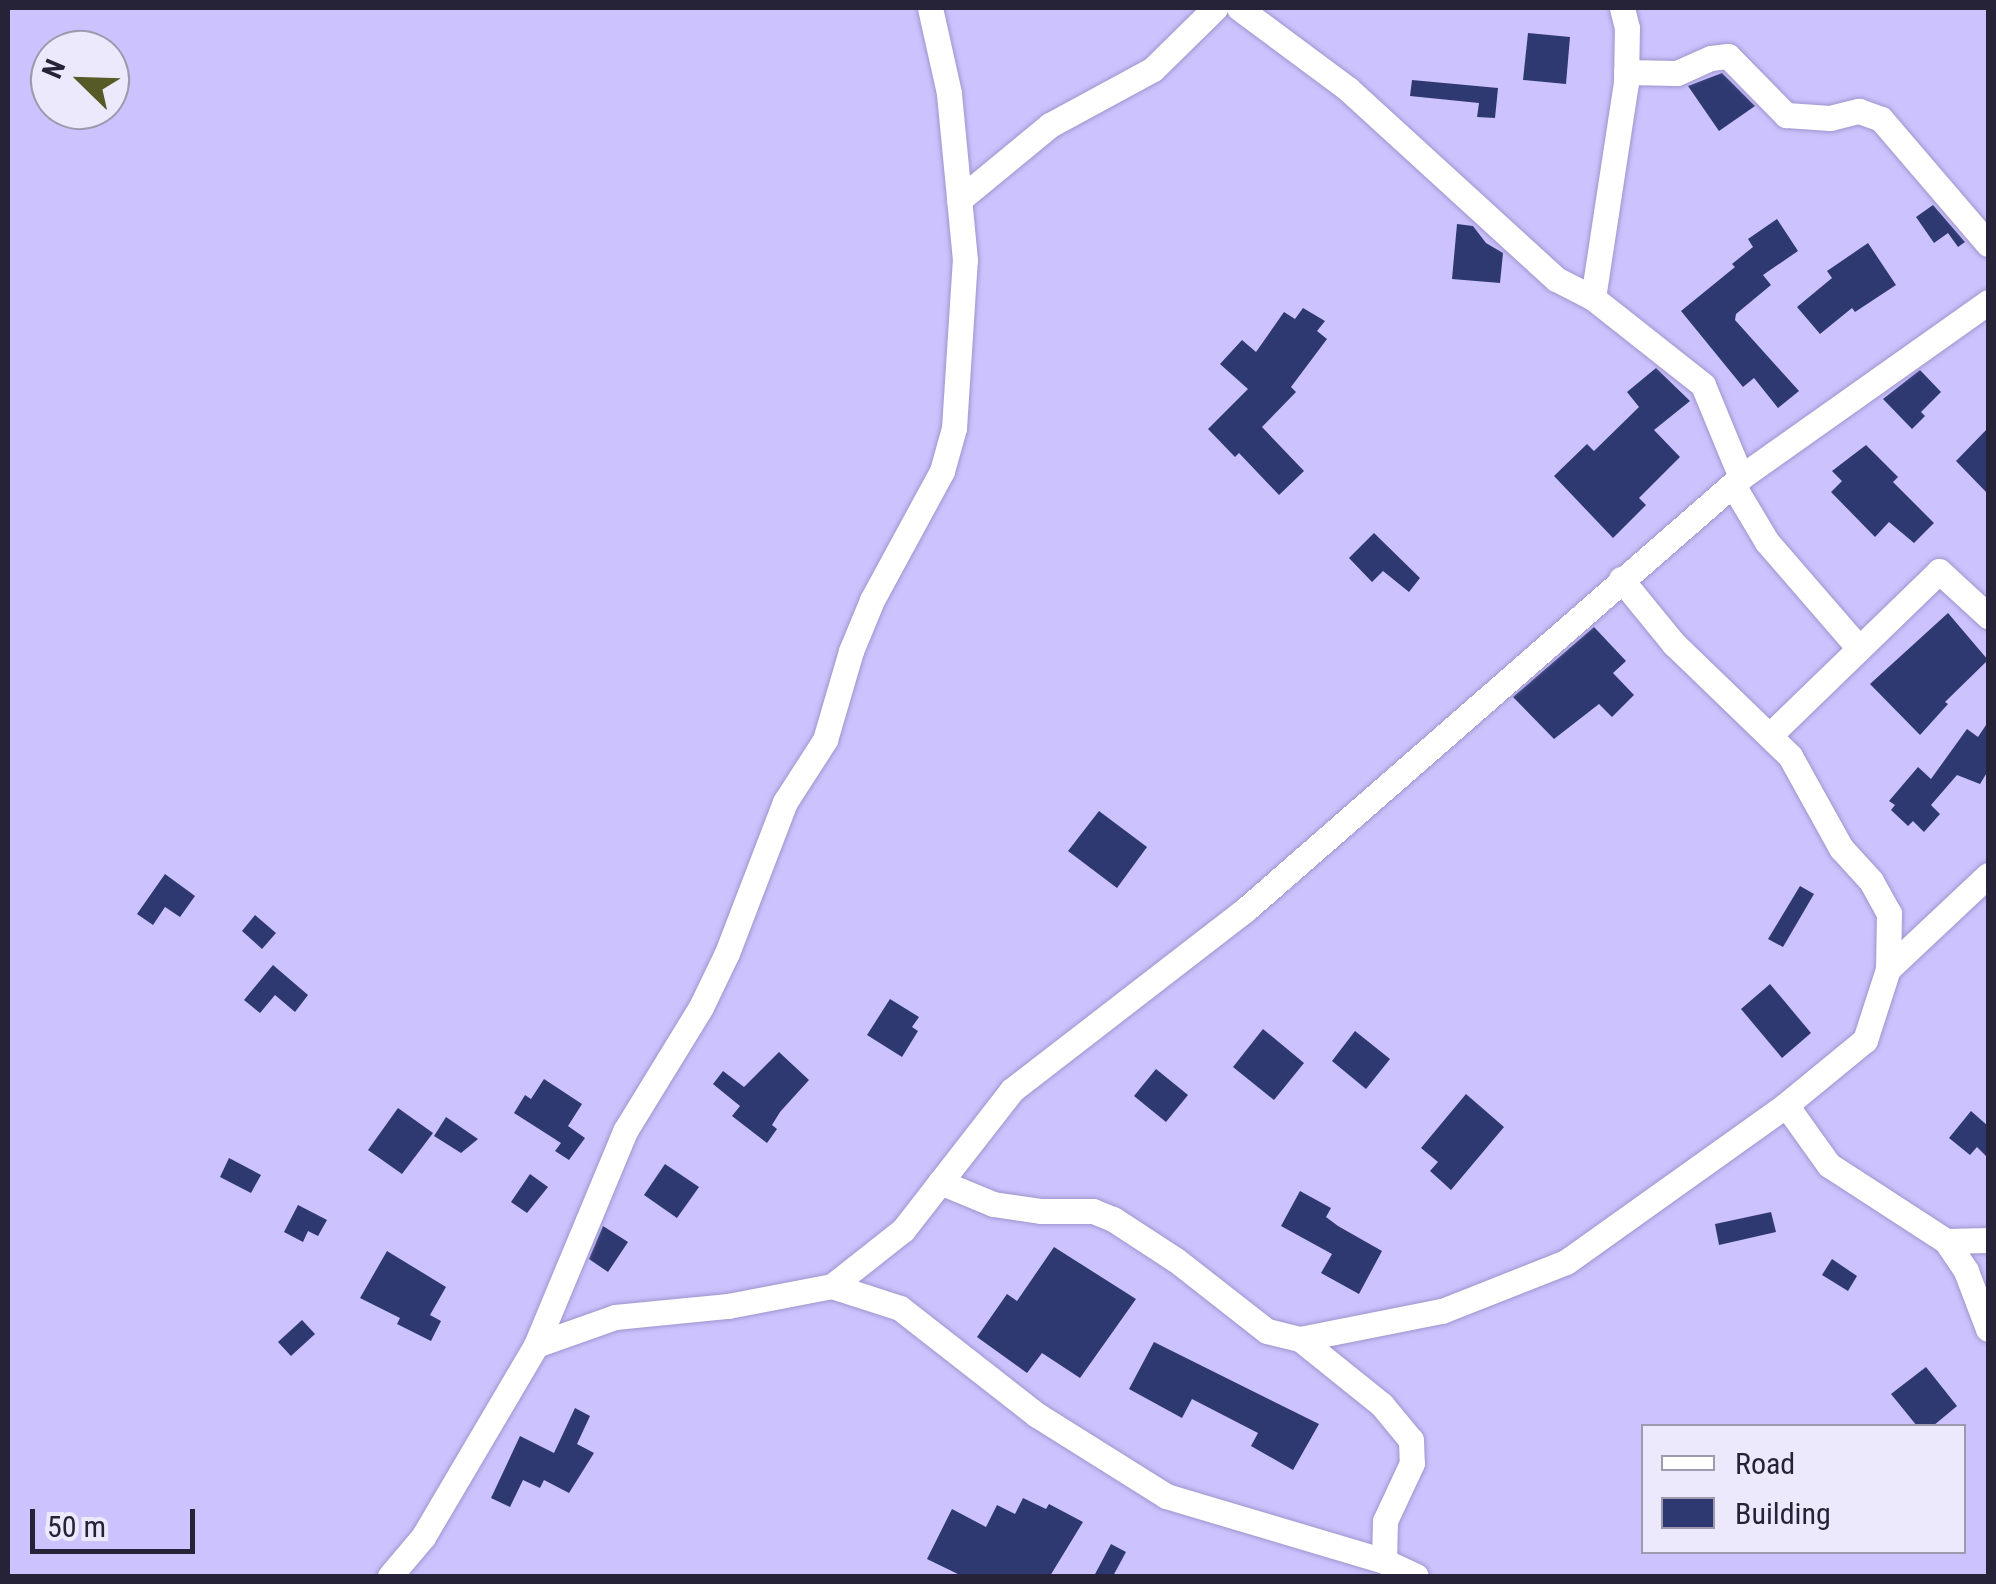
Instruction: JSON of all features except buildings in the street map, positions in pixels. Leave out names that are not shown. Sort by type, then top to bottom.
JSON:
[{"type":"street","points":[[390,1576],[423,1537],[536,1346],[625,1132],[701,1008],[727,953],[785,802],[825,740],[850,651],[872,600],[942,471],[954,428],[966,260],[949,93],[930,8]]},
{"type":"street","points":[[959,200],[1050,125],[1153,69],[1215,8]]},
{"type":"street","points":[[1239,8],[1348,89],[1556,279],[1593,298],[1703,385],[1737,481],[1767,542],[1858,647]]},
{"type":"street","points":[[1593,298],[1626,72],[1627,28],[1622,8]]},
{"type":"street","points":[[1626,72],[1677,74],[1711,58],[1728,56],[1786,115],[1802,119],[1859,111],[1881,119],[1988,244]]},
{"type":"street","points":[[536,1346],[615,1317],[728,1306],[832,1286],[903,1230],[1012,1090],[1245,910],[1737,481],[1986,302]]},
{"type":"street","points":[[1770,735],[1939,571],[1988,616]]},
{"type":"street","points":[[1300,1339],[1442,1312],[1566,1262],[1786,1105],[1865,1040],[1888,968],[1889,913],[1872,880],[1841,848],[1802,774],[1770,735],[1674,644],[1621,580]]},
{"type":"street","points":[[1888,968],[1988,875]]},
{"type":"street","points":[[1786,1105],[1829,1166],[1946,1241],[1966,1272],[1988,1329]]},
{"type":"street","points":[[940,1182],[993,1204],[1041,1212],[1093,1211],[1113,1219],[1176,1260],[1268,1331],[1300,1339],[1382,1405],[1410,1440],[1412,1463],[1385,1521],[1384,1561]]},
{"type":"street","points":[[1946,1241],[1988,1240]]},
{"type":"street","points":[[832,1286],[900,1308],[1037,1415],[1166,1496],[1384,1561],[1416,1576]]}]
